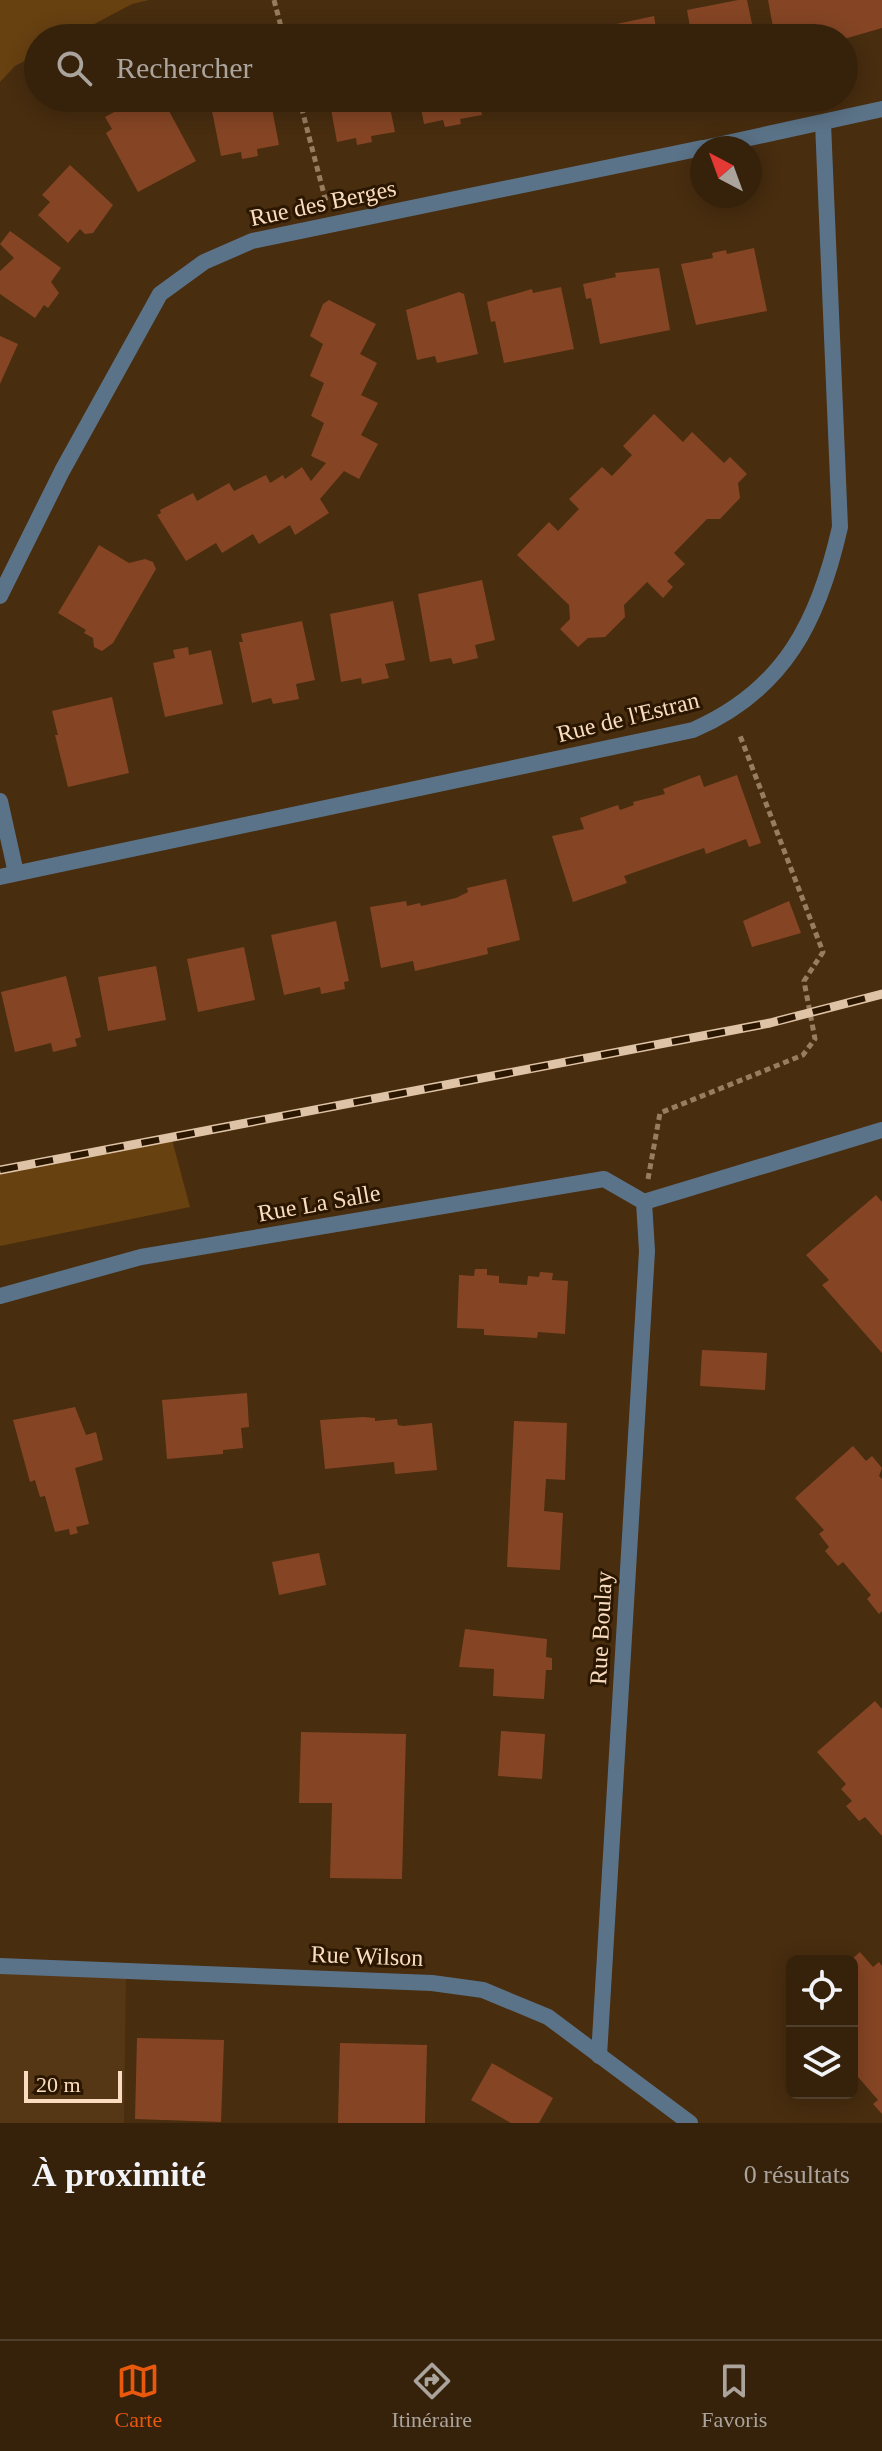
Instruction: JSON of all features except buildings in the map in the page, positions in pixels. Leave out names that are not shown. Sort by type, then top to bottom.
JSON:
[{"type":"street","name":"Rue des Berges","points":[[761,136],[882,109]]},
{"type":"street","name":"Rue de l'Estran","points":[[8,875],[693,730],[731,713],[782,662],[809,628],[828,581],[840,527],[823,123]]},
{"type":"street","name":"Rue des Berges","points":[[0,596],[62,471],[160,294],[204,262],[252,241],[690,151]]},
{"type":"street","points":[[0,801],[8,875]]},
{"type":"street","points":[[644,1202],[882,1130]]},
{"type":"street","name":"Rue La Salle","points":[[0,1296],[141,1257],[604,1179],[644,1202]]},
{"type":"street","name":"Rue Boulay","points":[[599,2056],[646,1267],[644,1202]]},
{"type":"street","name":"Rue Wilson","points":[[0,1966],[432,1983],[483,1990],[548,2017],[690,2123]]},
{"type":"path","points":[[274,0],[280,24]]},
{"type":"path","points":[[303,112],[332,225]]},
{"type":"path","points":[[644,1202],[660,1113],[803,1055],[815,1039],[804,981],[823,952],[731,713]]},
{"type":"shaded area","points":[[0,0],[149,0],[132,4],[94,24],[24,24],[24,61],[0,82]]},
{"type":"shaded area","points":[[171,1136],[190,1207],[0,1246],[0,1170]]},
{"type":"shaded area","points":[[0,1966],[126,1971],[124,2123],[0,2123]]},
{"type":"railway","points":[[0,1170],[770,1023],[882,994]]}]
